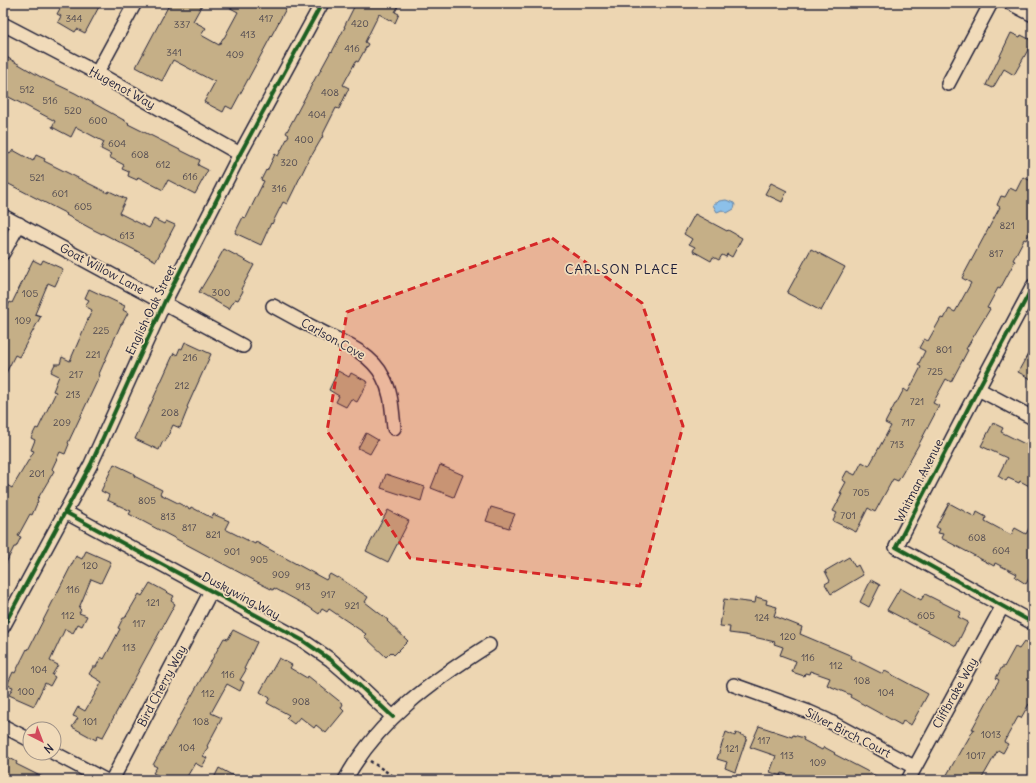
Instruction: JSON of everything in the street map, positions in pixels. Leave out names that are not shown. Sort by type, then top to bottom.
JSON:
[{"type":"street","points":[[97,74],[135,3]]},
{"type":"street","name":"English Oak Street","points":[[3,627],[91,464],[164,303],[240,154],[322,3]]},
{"type":"street","points":[[948,84],[991,3]]},
{"type":"street","points":[[1010,3],[1033,15]]},
{"type":"street","name":"Hugenot Way","points":[[3,24],[97,74],[240,154]]},
{"type":"street","name":"Goat Willow Lane","points":[[3,216],[243,346]]},
{"type":"street","points":[[3,253],[18,224]]},
{"type":"street","name":"Whitman Avenue","points":[[1033,286],[896,547],[1033,623]]},
{"type":"street","name":"Carlson Cove","points":[[273,306],[351,347],[369,359],[383,376],[389,389],[392,402],[394,428]]},
{"type":"street","points":[[978,389],[1033,418]]},
{"type":"street","name":"Duskywing Way","points":[[65,512],[302,640],[331,660],[393,717]]},
{"type":"street","name":"Bird Cherry Way","points":[[112,780],[211,591]]},
{"type":"street","name":"Cliffbrake Way","points":[[908,780],[1002,606]]},
{"type":"street","points":[[345,780],[351,769],[375,736],[393,717],[429,685],[488,645]]},
{"type":"street","name":"Silver Birch Court","points":[[734,685],[821,717],[914,767]]},
{"type":"street","points":[[3,726],[22,736]]},
{"type":"street","points":[[62,757],[105,780]]},
{"type":"path","points":[[370,761],[399,780]]},
{"type":"highlighted area","points":[[552,238],[642,303],[683,426],[640,586],[410,558],[327,431],[347,312]]},
{"type":"water","points":[[726,200],[734,203],[734,209],[727,213],[722,210],[717,212],[713,205],[714,203]]},
{"type":"building","points":[[63,3],[101,3],[85,33],[77,29],[75,32],[58,22],[61,16],[57,14]]},
{"type":"building","points":[[170,3],[203,3],[193,21],[206,28],[201,35],[219,45],[238,12],[221,3],[289,3],[232,109],[226,106],[223,112],[204,102],[215,82],[173,60],[162,81],[136,67]]},
{"type":"building","points":[[356,3],[400,3],[395,12],[399,14],[395,23],[379,14],[365,42],[368,44],[358,62],[356,61],[343,85],[349,88],[339,109],[336,108],[287,204],[283,202],[261,245],[235,233],[243,217],[246,218],[264,181],[261,180],[266,170],[267,171],[275,154],[278,156],[289,135],[286,133],[317,75],[331,51],[332,52]]},
{"type":"building","points":[[1011,33],[1020,37],[1021,35],[1033,41],[1014,75],[1004,69],[993,88],[986,85]]},
{"type":"building","points":[[3,55],[39,76],[75,93],[129,123],[128,124],[200,160],[198,165],[208,170],[195,194],[168,180],[163,190],[138,177],[137,180],[128,176],[129,172],[122,169],[124,165],[109,157],[111,154],[101,149],[104,142],[76,127],[71,137],[52,127],[55,121],[3,94]]},
{"type":"building","points":[[3,150],[10,154],[13,150],[33,161],[36,155],[45,159],[44,161],[108,193],[109,191],[126,199],[119,213],[149,228],[154,219],[164,224],[166,221],[175,225],[156,261],[90,228],[66,215],[67,214],[3,181]]},
{"type":"building","points":[[1023,177],[1033,182],[1033,222],[1030,229],[1031,230],[1026,240],[1024,239],[1013,260],[1015,261],[1000,289],[998,288],[987,308],[990,309],[966,349],[968,350],[951,382],[946,379],[933,403],[939,406],[918,446],[898,481],[893,479],[875,512],[868,508],[856,532],[833,521],[837,513],[833,511],[842,494],[840,493],[846,482],[842,480],[847,471],[855,475],[862,462],[869,466],[891,426],[885,423],[904,389],[908,392],[921,367],[918,365],[925,351],[919,348],[924,339],[928,341],[941,318],[944,319],[949,309],[955,312],[971,283],[962,278],[1000,207],[997,205],[1001,196],[1005,197],[1010,188],[1016,191]]},
{"type":"building","points":[[771,183],[787,191],[782,202],[765,194]]},
{"type":"building","points":[[695,214],[742,238],[732,257],[727,254],[726,257],[722,255],[719,260],[713,257],[711,261],[693,251],[695,247],[689,244],[692,239],[684,234]]},
{"type":"building","points":[[224,249],[254,265],[241,289],[243,291],[238,300],[235,299],[229,309],[199,292]]},
{"type":"building","points":[[811,249],[845,267],[821,311],[787,293]]},
{"type":"building","points":[[33,260],[41,264],[43,260],[63,269],[55,286],[48,283],[35,314],[41,316],[19,357],[15,355],[3,379],[3,316],[10,302],[12,303]]},
{"type":"building","points":[[89,289],[125,306],[123,310],[128,313],[121,324],[99,374],[100,375],[68,443],[69,444],[65,454],[60,452],[52,469],[54,471],[37,500],[38,501],[32,515],[30,514],[18,536],[21,537],[3,569],[3,492],[7,485],[12,488],[34,451],[31,450],[35,440],[31,438],[36,428],[38,429],[56,392],[53,391],[59,376],[51,372],[55,364],[60,364],[62,357],[70,361],[92,310],[85,306],[89,300],[85,298]]},
{"type":"building","points":[[185,342],[211,354],[187,407],[188,408],[180,428],[173,425],[165,442],[163,441],[159,450],[135,439],[174,353],[177,355]]},
{"type":"building","points":[[1033,345],[1033,380],[1018,372]]},
{"type":"building","points":[[338,371],[349,377],[351,373],[368,382],[357,402],[351,399],[346,407],[336,402],[339,396],[329,390]]},
{"type":"building","points":[[993,423],[1003,428],[1001,432],[1033,447],[1033,488],[1020,481],[1019,483],[1008,478],[1006,481],[998,476],[1007,458],[981,446]]},
{"type":"building","points":[[366,433],[378,440],[370,454],[358,448]]},
{"type":"building","points":[[114,464],[135,474],[134,476],[162,490],[160,494],[190,509],[191,507],[212,518],[213,514],[229,521],[225,529],[255,544],[256,542],[326,580],[330,574],[337,578],[338,577],[368,597],[365,602],[388,620],[387,621],[408,641],[394,655],[391,652],[386,657],[364,636],[366,634],[329,609],[327,612],[322,609],[319,614],[274,588],[273,590],[263,585],[129,514],[131,511],[107,500],[109,495],[101,491]]},
{"type":"building","points":[[440,465],[463,475],[454,497],[431,488]]},
{"type":"building","points":[[386,474],[425,487],[421,501],[381,488]]},
{"type":"building","points":[[949,503],[975,517],[977,512],[986,517],[985,521],[1011,535],[1015,528],[1026,534],[1033,521],[1033,571],[1026,584],[1015,577],[1017,574],[995,563],[994,566],[941,538],[943,534],[938,533],[940,529],[936,527]]},
{"type":"building","points":[[491,507],[515,514],[509,528],[486,521]]},
{"type":"building","points":[[388,510],[409,521],[388,562],[366,551]]},
{"type":"building","points":[[86,551],[111,562],[101,583],[91,579],[79,608],[81,610],[79,613],[87,616],[82,626],[78,624],[73,633],[65,629],[50,661],[58,665],[52,675],[55,677],[50,686],[45,683],[34,706],[9,695],[13,687],[7,685],[13,672],[15,673],[27,649],[28,650],[76,556],[82,559]]},
{"type":"building","points":[[849,557],[855,567],[858,565],[863,575],[831,594],[825,584],[830,581],[825,571]]},
{"type":"building","points":[[871,580],[880,585],[869,607],[860,602]]},
{"type":"building","points":[[150,583],[174,596],[171,601],[175,604],[103,737],[98,735],[96,740],[72,727],[78,718],[73,716],[78,707],[85,711],[102,682],[89,674],[93,667],[96,667],[101,657],[104,659],[120,629],[118,628],[123,618],[125,618],[139,594],[142,596]]},
{"type":"building","points":[[900,588],[921,600],[925,594],[961,612],[958,617],[968,622],[956,646],[887,610]]},
{"type":"building","points":[[756,597],[767,600],[766,604],[777,607],[774,616],[802,627],[800,634],[852,656],[851,658],[883,674],[885,671],[928,694],[911,725],[903,721],[901,725],[850,697],[851,695],[827,685],[830,678],[810,671],[809,674],[805,673],[804,676],[792,672],[796,661],[780,655],[783,647],[774,644],[775,642],[729,633],[730,627],[720,626],[724,599],[755,603]]},
{"type":"building","points":[[233,630],[257,642],[244,669],[246,670],[240,680],[244,682],[240,691],[227,684],[211,713],[222,718],[207,746],[208,747],[203,756],[207,758],[202,767],[195,763],[185,780],[166,780],[153,773],[157,767],[153,765],[224,638],[228,639]]},
{"type":"building","points":[[1024,642],[1033,647],[1033,706],[1029,704],[1021,718],[1018,717],[1004,742],[1008,744],[1003,753],[998,750],[981,780],[944,780],[974,729],[972,729],[999,680],[996,678],[1002,667],[1004,667],[1015,647],[1019,649]]},
{"type":"building","points":[[279,658],[292,665],[290,668],[307,678],[308,676],[343,704],[341,708],[344,711],[326,733],[316,725],[314,728],[300,717],[294,724],[286,718],[289,715],[267,703],[270,698],[260,692]]},
{"type":"building","points":[[759,726],[792,737],[793,735],[804,738],[803,740],[822,750],[824,747],[835,753],[834,754],[884,780],[803,780],[782,773],[781,776],[770,772],[776,756],[750,747]]},
{"type":"building","points":[[726,732],[735,736],[736,733],[747,737],[735,772],[725,768],[727,762],[717,759]]},
{"type":"building","points":[[6,756],[17,762],[16,764],[48,780],[3,780],[3,763]]},
{"type":"building","points":[[219,768],[241,780],[213,780]]},
{"type":"cycle path","points":[[3,627],[91,464],[164,303],[240,154],[322,3]]},
{"type":"cycle path","points":[[1033,286],[896,547],[1033,623]]},
{"type":"cycle path","points":[[65,512],[302,640],[331,660],[393,717]]},
{"type":"district","name":"CARLSON PLACE","points":[[622,269]]}]
